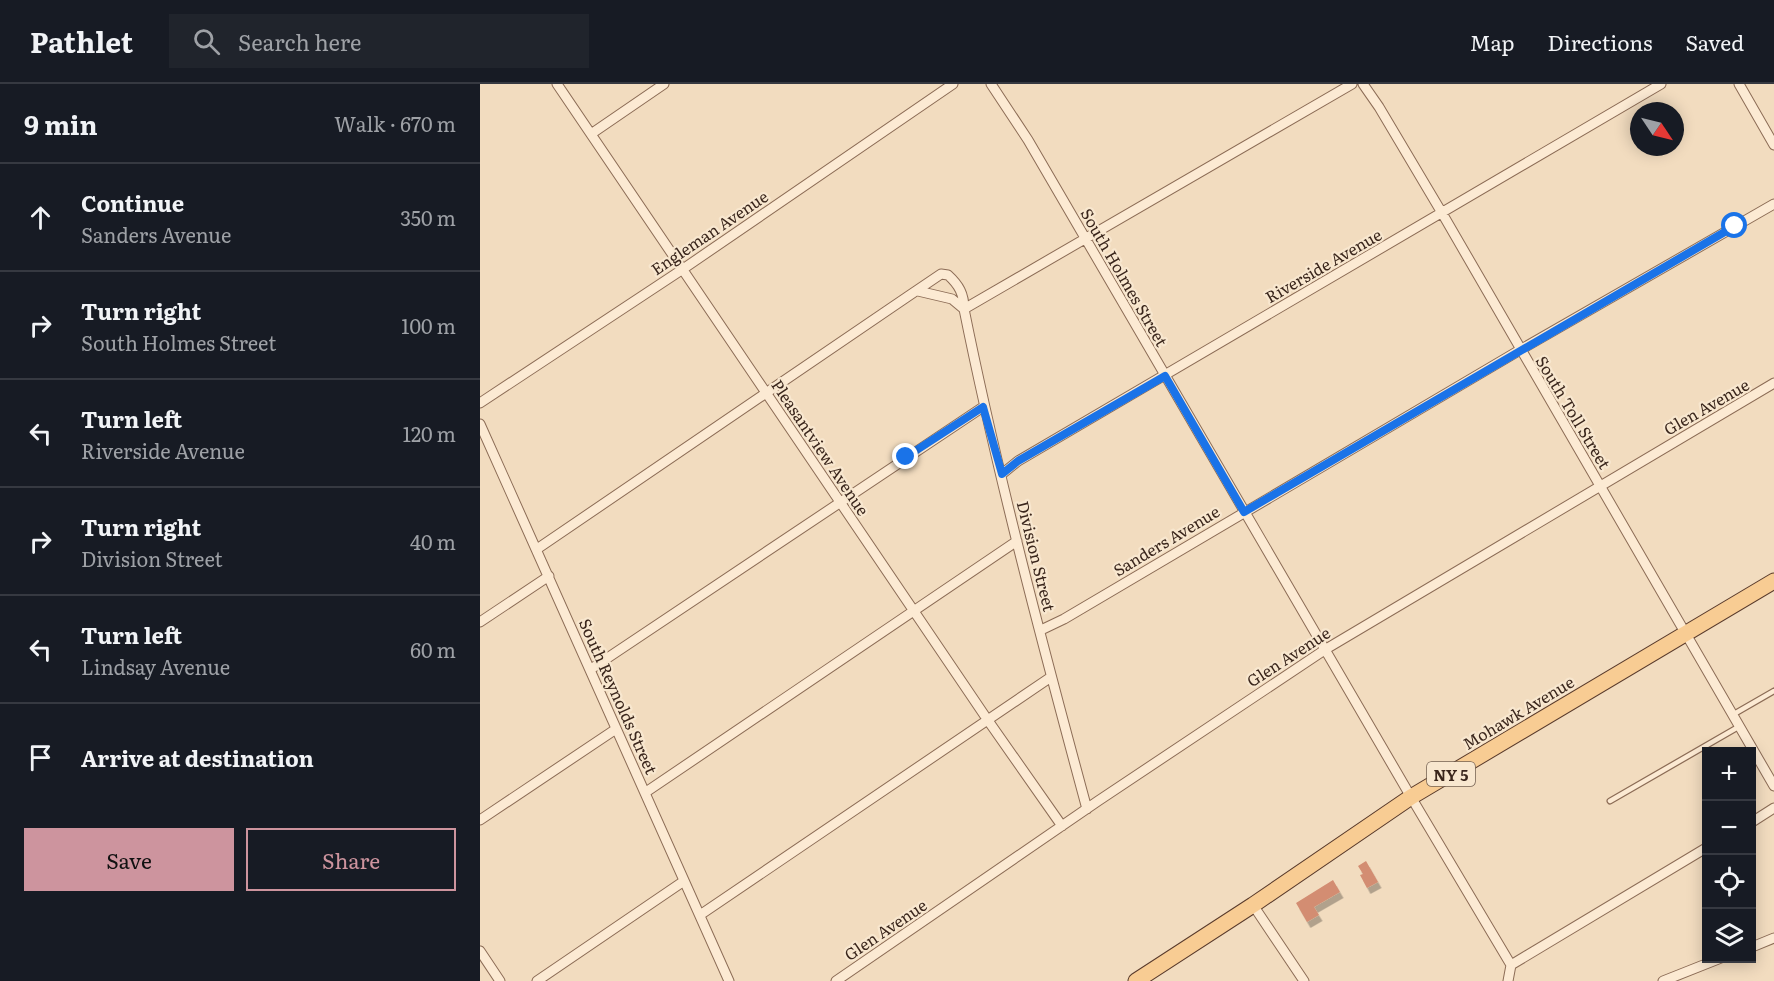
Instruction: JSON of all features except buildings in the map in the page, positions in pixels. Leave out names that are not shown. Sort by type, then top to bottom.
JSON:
[{"type":"main road","name":"Mohawk Avenue","points":[[1136,981],[1253,905],[1411,797],[1774,581]]},
{"type":"street","name":"Pleasantview Avenue","points":[[557,84],[839,502],[1062,826]]},
{"type":"street","points":[[591,134],[664,84]]},
{"type":"street","name":"Engleman Avenue","points":[[480,404],[953,84]]},
{"type":"street","name":"South Holmes Street","points":[[991,84],[1028,140],[1511,965]]},
{"type":"street","points":[[537,549],[918,291],[952,299],[964,309],[1352,84]]},
{"type":"street","name":"South Toll Street","points":[[1363,84],[1442,213],[1774,786]]},
{"type":"street","name":"Riverside Avenue","points":[[1002,474],[1018,461],[1661,84]]},
{"type":"street","points":[[1739,84],[1774,145]]},
{"type":"street","name":"Sanders Avenue","points":[[1041,630],[1064,619],[1520,350],[1774,204]]},
{"type":"street","name":"Division Street","points":[[918,291],[941,274],[948,275],[957,283],[964,296],[964,309],[983,407],[1002,474],[1051,677],[1087,808]]},
{"type":"street","name":"Glen Avenue","points":[[836,981],[1087,808],[1326,649],[1774,383]]},
{"type":"street","points":[[591,669],[983,407]]},
{"type":"street","name":"South Reynolds Street","points":[[480,424],[729,981]]},
{"type":"street","points":[[646,792],[1017,541]]},
{"type":"street","points":[[480,622],[549,576]]},
{"type":"street","points":[[699,915],[1051,677]]},
{"type":"street","points":[[480,820],[616,729]]},
{"type":"street","points":[[1756,819],[1774,808]]},
{"type":"street","points":[[1508,981],[1511,965],[1702,851]]},
{"type":"street","points":[[537,981],[684,881]]},
{"type":"street","points":[[1253,905],[1304,981]]},
{"type":"street","points":[[1756,945],[1774,938]]},
{"type":"street","points":[[480,951],[500,981]]},
{"type":"street","points":[[1664,981],[1688,976],[1712,963]]},
{"type":"lane","points":[[1734,714],[1774,691]]},
{"type":"lane","points":[[1610,801],[1741,726]]},
{"type":"route","points":[[906,457],[983,407],[1002,474],[1018,461],[1165,376],[1244,512],[1735,226]]}]
